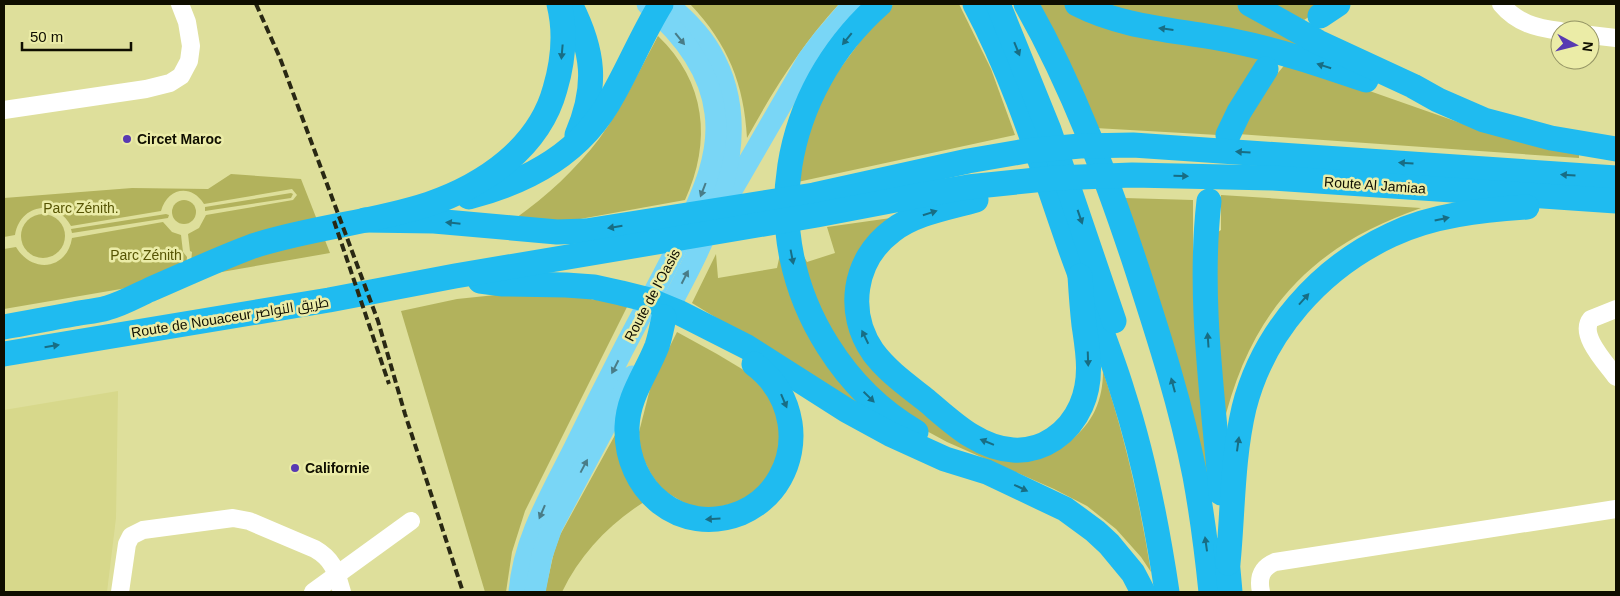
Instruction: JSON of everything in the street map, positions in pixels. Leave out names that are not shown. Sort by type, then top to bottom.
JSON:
[{"type":"highway","points":[[428,204],[464,189],[498,169],[521,148],[540,123],[554,95],[562,61],[563,26],[559,4]]},
{"type":"highway","points":[[570,4],[589,51],[591,77],[588,105],[584,120],[570,149]]},
{"type":"highway","points":[[4,327],[108,307],[222,258],[284,236],[473,196],[517,182],[545,167],[570,149],[606,108],[661,4]]},
{"type":"highway","points":[[880,4],[849,36],[823,72],[803,113],[794,142],[787,192],[786,220],[792,262],[798,283],[814,322],[836,358],[862,390],[909,428],[986,472]]},
{"type":"highway","points":[[975,4],[1002,60],[1021,108],[1120,384],[1135,435],[1154,514],[1167,592]]},
{"type":"highway","points":[[998,4],[1049,130],[1129,365],[1160,488],[1178,592]]},
{"type":"highway","points":[[1026,4],[1077,107],[1120,215],[1162,346],[1195,476],[1211,592]]},
{"type":"highway","points":[[1077,4],[1101,15],[1126,22],[1214,37],[1268,49],[1407,94],[1438,100]]},
{"type":"highway","points":[[1250,4],[1318,42],[1484,120],[1517,130],[1585,145],[1616,149]]},
{"type":"highway","points":[[1228,135],[1247,97],[1266,69]]},
{"type":"highway","name":"Route Al Jamiaa","points":[[815,205],[968,162],[1026,151],[1080,146],[1134,146],[1616,178]]},
{"type":"highway","name":"Route Al Jamiaa","points":[[815,205],[1030,180],[1132,175],[1273,178],[1616,201]]},
{"type":"highway","points":[[1030,180],[991,196],[926,214],[893,230],[880,241],[869,255],[861,270],[857,287],[856,304],[859,322],[865,338],[874,353],[890,371],[964,430],[984,442],[1002,448],[1018,450],[1034,448],[1063,433],[1072,423],[1085,396],[1089,360],[1080,276]]},
{"type":"highway","points":[[1209,201],[1205,234],[1206,307],[1230,592]]},
{"type":"highway","points":[[1228,563],[1233,481],[1238,442],[1250,387],[1261,361],[1292,312],[1333,270],[1362,250],[1392,234],[1426,222],[1504,209],[1616,201]]},
{"type":"highway","points":[[365,220],[434,221],[572,232],[665,230],[815,205]]},
{"type":"highway","name":"Route de Nouaceur طريق النواصر","points":[[4,354],[394,289],[665,230]]},
{"type":"highway","points":[[455,276],[503,284],[580,286],[607,290],[634,296],[664,306],[691,318],[747,347],[839,406],[882,430],[945,459],[986,472],[1048,500],[1081,520],[1122,558],[1133,572],[1143,592]]},
{"type":"highway","points":[[664,317],[656,346],[632,400],[628,414],[628,444],[639,479],[652,496],[674,512],[701,519],[734,515],[750,508],[763,499],[784,472],[792,439],[787,406],[776,386],[761,370],[732,347],[714,329]]},
{"type":"main road","name":"Route de l'Oasis","points":[[519,592],[529,544],[543,510],[661,280],[700,199],[714,156],[716,114],[705,75],[694,56],[678,36],[662,17],[646,4]]},
{"type":"main road","name":"Route de l'Oasis","points":[[535,592],[542,556],[552,527],[709,230],[731,152],[730,107],[722,74],[711,52],[699,35],[668,4]]},
{"type":"main road","points":[[709,230],[808,59],[828,32],[854,4]]},
{"type":"street","points":[[4,110],[146,89],[170,83],[181,76],[189,61],[188,22],[180,4]]},
{"type":"street","points":[[1501,4],[1516,19],[1525,24],[1550,30]]},
{"type":"street","points":[[1600,36],[1616,38]]},
{"type":"street","points":[[1616,309],[1591,319],[1587,327],[1587,334],[1616,377]]},
{"type":"street","points":[[1261,592],[1262,573],[1265,568],[1275,562],[1310,555],[1616,509]]},
{"type":"street","points":[[120,592],[127,544],[131,536],[143,530],[233,518],[248,521],[325,555],[337,573],[342,592]]},
{"type":"street","points":[[313,592],[411,521]]},
{"type":"shaded area","points":[[118,391],[116,518],[107,592],[4,592],[4,410]]},
{"type":"green space","points":[[690,4],[839,4],[825,19],[789,68],[747,138],[742,100],[732,66],[715,34]]},
{"type":"green space","points":[[894,4],[959,4],[991,69],[1015,135],[793,183],[819,97],[879,16]]},
{"type":"green space","points":[[1038,4],[1063,4],[1075,10],[1268,52],[1218,135],[1095,128]]},
{"type":"green space","points":[[1096,4],[1236,4],[1335,58]]},
{"type":"green space","points":[[1272,4],[1329,4],[1304,20]]},
{"type":"green space","points":[[658,36],[674,54],[686,73],[695,93],[700,113],[699,156],[694,178],[685,200],[564,221],[516,218],[560,182],[599,139],[623,102]]},
{"type":"green space","points":[[1287,62],[1472,127],[1579,154],[1579,158],[1238,134],[1273,79]]},
{"type":"green space","name":"Parc Zénith.","points":[[231,174],[301,179],[330,253],[193,277],[190,273],[192,252],[190,251],[188,234],[199,228],[206,215],[293,200],[297,195],[292,189],[204,204],[193,193],[180,191],[168,197],[161,211],[71,226],[57,211],[39,208],[31,211],[24,217],[18,225],[15,235],[4,237],[4,198],[132,188],[208,189]]},
{"type":"green space","points":[[293,194],[291,198],[205,211],[205,207]]},
{"type":"green space","points":[[1221,195],[1421,208],[1381,224],[1346,243],[1315,265],[1289,290],[1267,319],[1249,352],[1234,389],[1222,430],[1212,236],[1221,230]]},
{"type":"green space","points":[[1124,198],[1193,200],[1193,270],[1211,517]]},
{"type":"green space","name":"Parc Zénith","points":[[184,200],[189,201],[195,207],[195,217],[189,223],[184,224],[179,223],[173,217],[172,212],[173,207],[179,201]]},
{"type":"green space","points":[[39,214],[47,214],[59,220],[65,236],[59,252],[47,258],[39,258],[27,252],[21,240],[21,232],[27,220]]},
{"type":"green space","name":"Parc Zénith","points":[[169,215],[168,218],[72,233],[71,229]]},
{"type":"green space","points":[[898,217],[846,313],[961,436],[1070,441],[1091,419],[1099,401],[1103,371],[1131,471],[1151,572],[1141,557],[1116,529],[1087,506],[1054,489],[947,442],[895,412],[828,336],[795,240],[807,262],[835,253],[827,227]]},
{"type":"green space","name":"Parc Zénith","points":[[163,222],[172,232],[181,235],[183,252],[187,257],[185,278],[4,309],[4,249],[16,247],[23,256],[31,261],[48,265],[63,257],[69,249],[72,238]]},
{"type":"green space","points":[[782,245],[789,278],[902,431],[692,303],[716,254],[718,278],[777,268]]},
{"type":"green space","points":[[514,293],[572,296],[628,305],[525,511],[512,552],[506,592],[485,592],[401,311],[457,299]]},
{"type":"green space","points":[[677,332],[742,369],[773,400],[781,426],[775,472],[746,500],[715,508],[686,504],[666,492],[658,484],[641,454],[639,432],[650,389]]},
{"type":"green space","points":[[620,426],[647,500],[621,519],[598,540],[578,564],[562,592],[545,592],[560,535]]},
{"type":"railway","points":[[256,4],[280,58],[378,321],[405,414],[463,592]]},
{"type":"railway","points":[[334,221],[389,384]]},
{"type":"place","name":"Circet Maroc","points":[[127,139]]},
{"type":"place","name":"Californie","points":[[295,468]]}]
